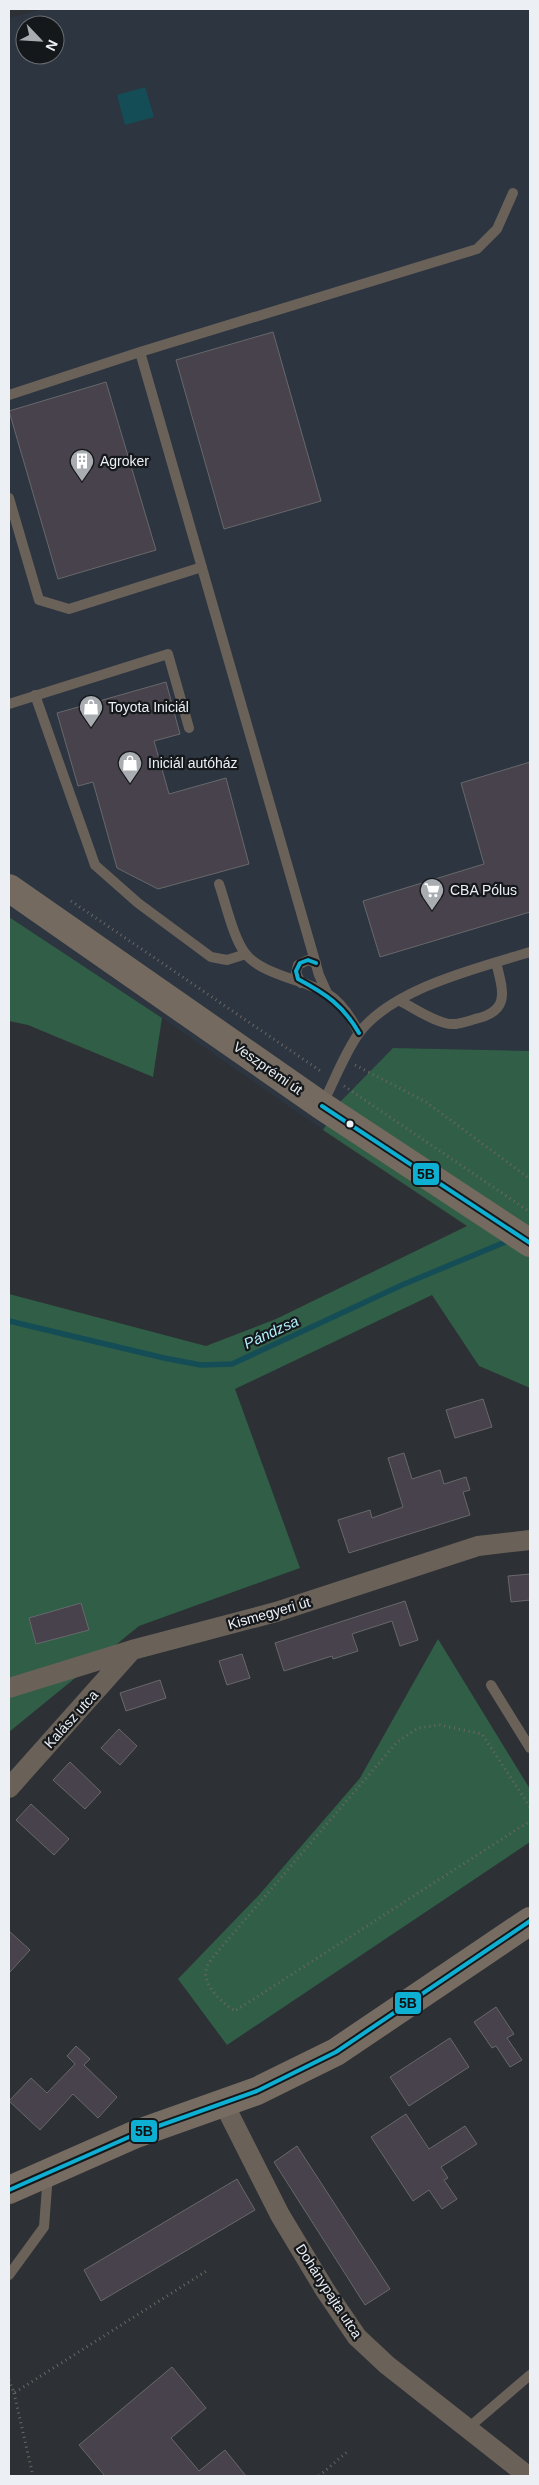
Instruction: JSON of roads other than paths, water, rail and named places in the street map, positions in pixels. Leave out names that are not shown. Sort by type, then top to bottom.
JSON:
[{"type":"main road","name":"Veszprémi út","points":[[9,888],[322,1106],[530,1243]]},
{"type":"main road","points":[[9,2190],[48,2171],[136,2134],[224,2104],[336,2052],[530,1921]]},
{"type":"street","name":"Kismegyeri út","points":[[9,1688],[132,1650],[276,1612],[478,1546],[530,1540]]},
{"type":"street","name":"Kalász utca","points":[[9,1788],[132,1650]]},
{"type":"street","name":"Dohánypajta utca","points":[[224,2104],[280,2216],[325,2290],[357,2337],[387,2365],[528,2476]]},
{"type":"lane","points":[[9,395],[140,352],[477,249],[497,229],[513,193]]},
{"type":"lane","points":[[140,352],[316,963],[328,994],[350,1017],[360,1034]]},
{"type":"lane","points":[[9,498],[39,600],[52,605],[70,610],[202,567]]},
{"type":"lane","points":[[9,704],[168,654],[189,728]]},
{"type":"lane","points":[[35,695],[95,865],[138,903],[211,957],[226,960],[246,954]]},
{"type":"lane","points":[[219,884],[239,941],[246,954],[260,964],[328,994]]},
{"type":"lane","points":[[322,1106],[360,1034],[374,1018],[400,1000],[420,990],[496,962],[530,952]]},
{"type":"lane","points":[[301,983],[296,975],[298,965],[308,960],[316,963]]},
{"type":"lane","points":[[400,1000],[445,1023],[458,1024],[487,1017],[498,1009],[502,1002],[503,994],[496,962]]},
{"type":"lane","points":[[491,1685],[530,1748]]},
{"type":"lane","points":[[9,2275],[44,2227],[48,2171]]},
{"type":"lane","points":[[467,2429],[530,2375]]},
{"type":"water","points":[[145,87],[154,117],[125,125],[117,95]]},
{"type":"waterway","name":"Pándzsa","points":[[9,1321],[164,1358],[201,1365],[232,1364],[402,1285],[510,1240]]},
{"type":"place","name":"Agroker","points":[[82,482]]},
{"type":"place","name":"Toyota Iniciál","points":[[91,728]]},
{"type":"place","name":"Iniciál autóház","points":[[130,784]]},
{"type":"place","name":"CBA Pólus","points":[[432,911]]}]
